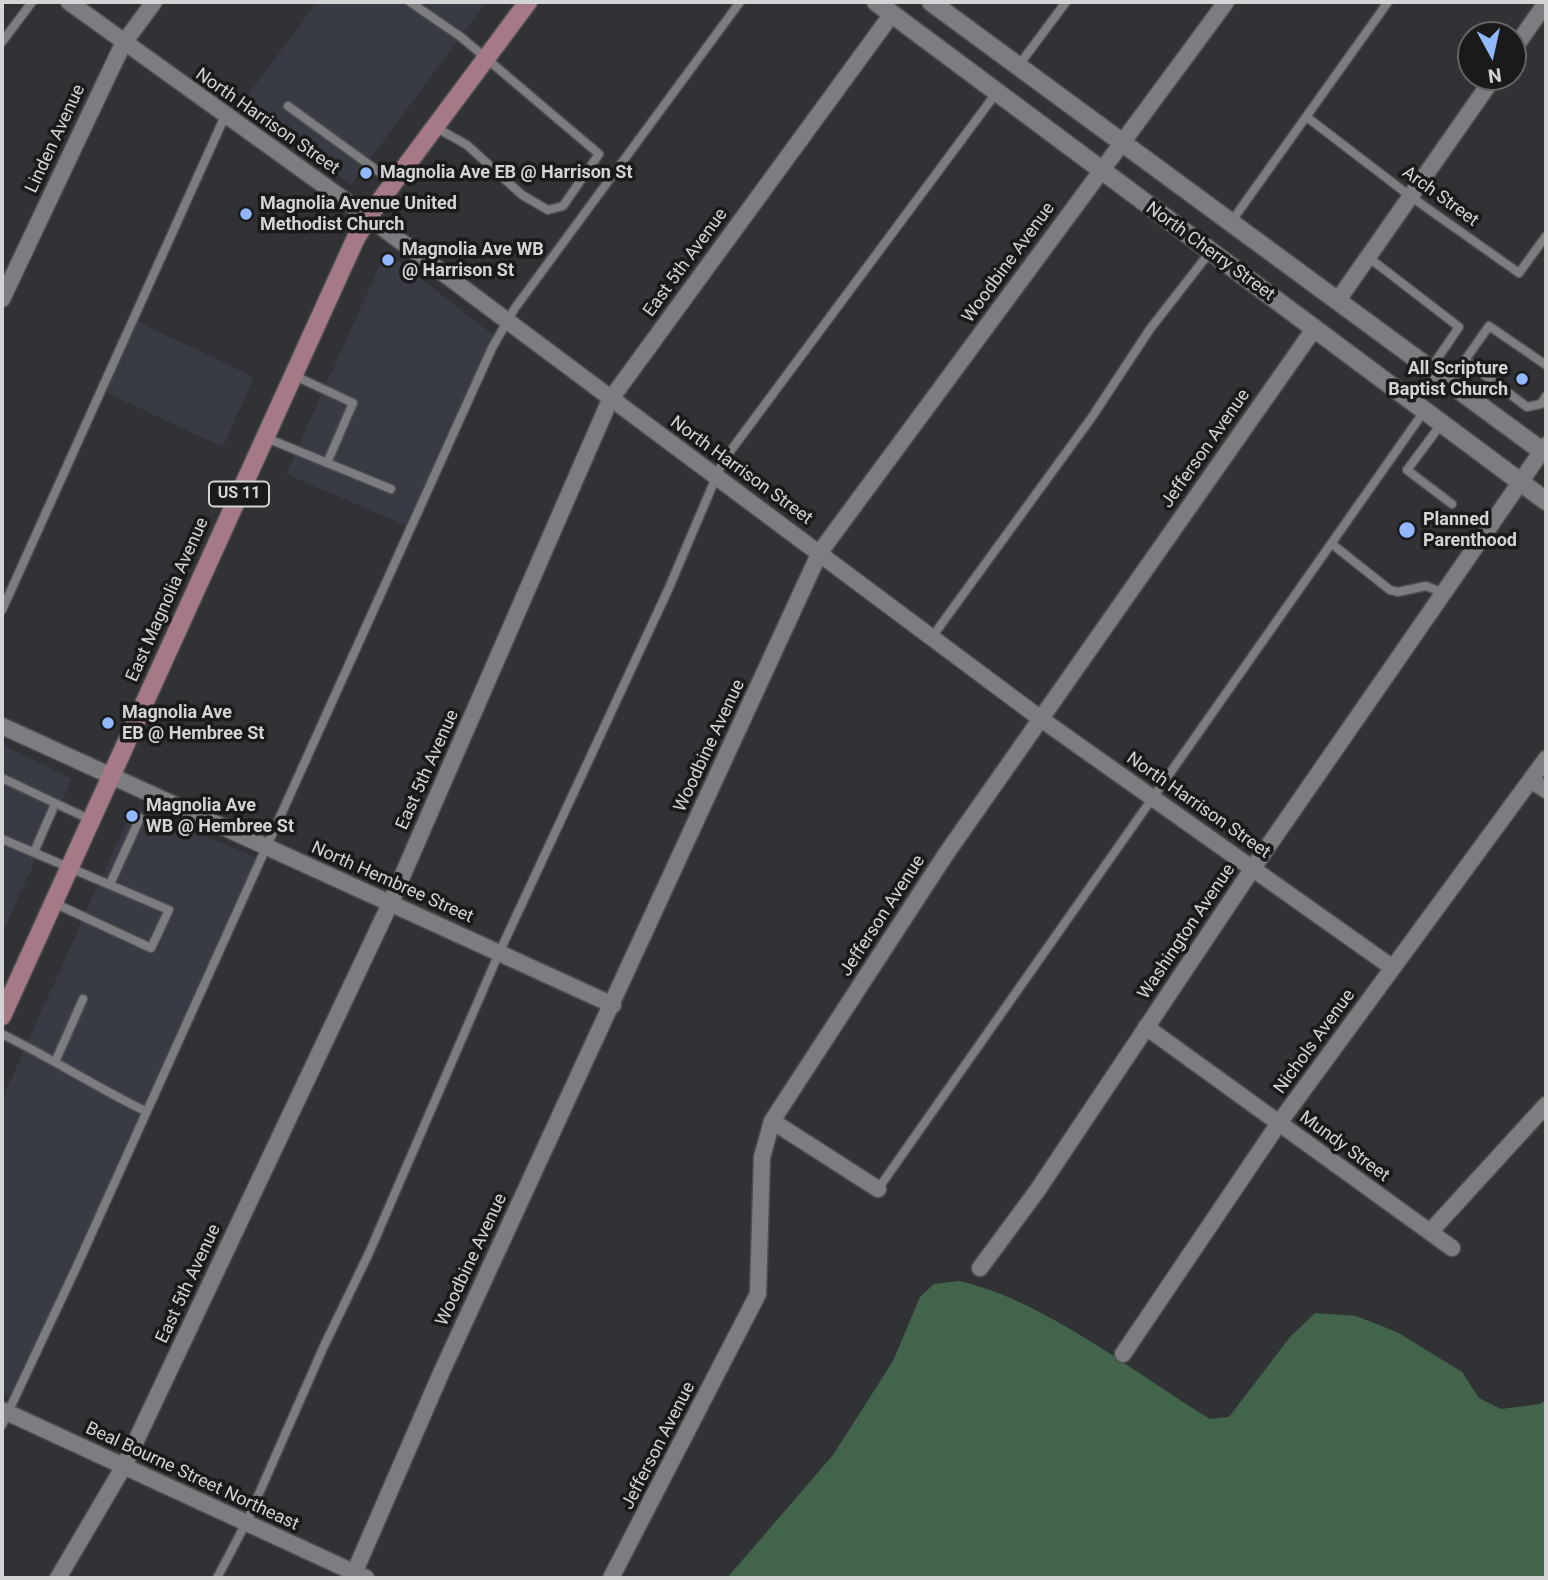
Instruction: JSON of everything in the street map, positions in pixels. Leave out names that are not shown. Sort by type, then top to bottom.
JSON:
[{"type":"main road","name":"East Magnolia Avenue","points":[[2,1016],[7,992],[54,903],[264,437],[368,217],[528,2]]},
{"type":"main road","name":"North Cherry Street","points":[[876,2],[1546,501]]},
{"type":"main road","name":"North Cherry Street","points":[[931,2],[1545,450]]},
{"type":"street","name":"North Harrison Street","points":[[69,2],[123,44],[368,217],[1041,719],[1393,968]]},
{"type":"street","name":"Linden Avenue","points":[[2,299],[123,44],[154,2]]},
{"type":"street","name":"Woodbine Avenue","points":[[357,1577],[442,1371],[820,552],[1226,2]]},
{"type":"street","points":[[1527,30],[1546,3]]},
{"type":"street","name":"East 5th Avenue","points":[[58,1578],[124,1466],[390,904],[610,400],[892,14]]},
{"type":"street","points":[[1338,300],[1484,91]]},
{"type":"street","name":"Jefferson Avenue","points":[[611,1578],[758,1294],[762,1157],[772,1121],[946,854],[1314,329]]},
{"type":"street","name":"Washington Avenue","points":[[980,1268],[1037,1191],[1253,868],[1520,482],[1545,450]]},
{"type":"street","name":"North Hembree Street","points":[[2,726],[613,1005]]},
{"type":"street","name":"Nichols Avenue","points":[[1123,1354],[1279,1124],[1546,759]]},
{"type":"street","points":[[1531,779],[1546,790]]},
{"type":"street","name":"Mundy Street","points":[[1146,1027],[1452,1248]]},
{"type":"street","points":[[1430,1232],[1546,1105]]},
{"type":"street","points":[[772,1121],[878,1189]]},
{"type":"street","name":"Beal Bourne Street Northeast","points":[[4,1416],[124,1466],[357,1577]]},
{"type":"lane","points":[[2,42],[32,2]]},
{"type":"lane","points":[[410,2],[486,58],[599,154],[563,206],[548,210],[522,195],[467,145],[435,127]]},
{"type":"lane","points":[[4,1416],[267,847],[412,528],[427,486],[507,322],[740,2]]},
{"type":"lane","points":[[1019,65],[1066,2]]},
{"type":"lane","points":[[1231,222],[1308,118],[1335,74],[1388,2]]},
{"type":"lane","points":[[217,1578],[246,1523],[324,1346],[369,1253],[499,953],[718,478],[723,461],[997,92]]},
{"type":"lane","points":[[288,106],[393,182]]},
{"type":"lane","points":[[2,610],[225,116]]},
{"type":"lane","name":"Arch Street","points":[[1308,118],[1410,196],[1519,273],[1546,236]]},
{"type":"lane","points":[[932,637],[1077,439],[1150,329],[1210,252]]},
{"type":"lane","points":[[1368,257],[1460,327],[1431,369]]},
{"type":"lane","points":[[1449,382],[1489,326],[1546,365]]},
{"type":"lane","points":[[1465,360],[1527,407],[1541,404],[1546,397]]},
{"type":"lane","points":[[293,375],[353,403],[327,463]]},
{"type":"lane","points":[[878,1189],[1425,410]]},
{"type":"lane","points":[[1442,423],[1407,470],[1452,504]]},
{"type":"lane","points":[[264,437],[391,489]]},
{"type":"lane","points":[[1332,544],[1390,590],[1398,592],[1426,586],[1444,593]]},
{"type":"lane","points":[[2,778],[91,820]]},
{"type":"lane","points":[[34,852],[55,804]]},
{"type":"lane","points":[[110,884],[140,818]]},
{"type":"lane","points":[[3,838],[169,910],[151,948],[54,903]]},
{"type":"lane","points":[[55,1062],[83,999]]},
{"type":"lane","points":[[2,1034],[145,1111]]},
{"type":"shaded area","points":[[317,2],[486,2],[351,185],[241,104]]},
{"type":"shaded area","points":[[387,257],[398,261],[497,338],[412,528],[286,474],[382,260]]},
{"type":"shaded area","points":[[132,319],[254,377],[223,447],[100,390]]},
{"type":"shaded area","points":[[2,745],[72,779],[2,934]]},
{"type":"shaded area","points":[[133,808],[150,812],[261,860],[15,1398],[2,1392],[2,1099]]},
{"type":"green space","points":[[959,1281],[991,1290],[1056,1321],[1210,1419],[1229,1417],[1290,1337],[1315,1313],[1356,1316],[1397,1332],[1462,1372],[1479,1398],[1501,1409],[1540,1404],[1546,1400],[1546,1578],[727,1578],[833,1455],[893,1361],[920,1297],[934,1284]]},
{"type":"place","name":"Magnolia Ave EB @ Harrison St","points":[[366,173]]},
{"type":"place","name":"Magnolia Avenue United Methodist Church","points":[[246,214]]},
{"type":"place","name":"Magnolia Ave WB @ Harrison St","points":[[388,260]]},
{"type":"place","name":"All Scripture Baptist Church","points":[[1522,379]]},
{"type":"place","name":"Planned Parenthood","points":[[1407,530]]},
{"type":"place","name":"Magnolia Ave EB @ Hembree St","points":[[108,723]]},
{"type":"place","name":"Magnolia Ave WB @ Hembree St","points":[[132,816]]}]
